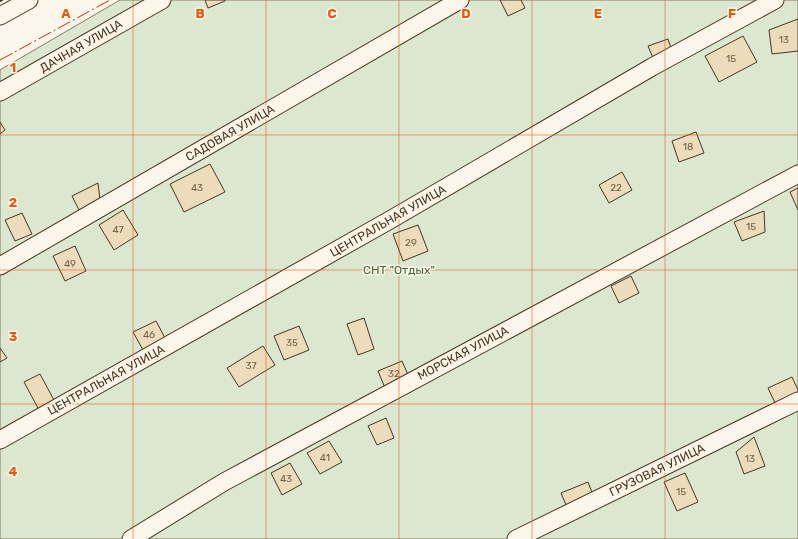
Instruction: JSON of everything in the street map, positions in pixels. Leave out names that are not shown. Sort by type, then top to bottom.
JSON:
[{"type":"street","points":[[0,16],[29,0]]},
{"type":"street","name":"ДАЧНАЯ УЛИЦА","points":[[0,92],[162,0]]},
{"type":"street","name":"САДОВАЯ УЛИЦА","points":[[0,266],[460,0]]},
{"type":"street","name":"ЦЕНТРАЛЬНАЯ УЛИЦА","points":[[0,440],[390,220],[652,67],[775,0]]},
{"type":"street","name":"МОРСКАЯ УЛИЦА","points":[[131,539],[224,482],[798,174]]},
{"type":"street","name":"ГРУЗОВАЯ УЛИЦА","points":[[516,539],[798,401]]},
{"type":"green space","name":"СНТ \"Отдых\"","points":[[120,0],[798,0],[798,539],[0,539],[0,70]]},
{"type":"building","points":[[205,0],[225,0],[225,1],[208,8]]},
{"type":"building","points":[[500,0],[521,0],[525,8],[508,16]]},
{"type":"building","points":[[798,19],[798,51],[772,54],[769,30]]},
{"type":"building","points":[[743,36],[757,62],[719,82],[705,56]]},
{"type":"building","points":[[668,39],[672,51],[653,58],[648,46]]},
{"type":"building","points":[[0,122],[5,130],[0,134]]},
{"type":"building","points":[[696,132],[704,153],[679,162],[672,141]]},
{"type":"building","points":[[210,164],[225,192],[184,212],[170,184]]},
{"type":"building","points":[[622,172],[632,190],[609,203],[599,185]]},
{"type":"building","points":[[98,183],[100,200],[79,210],[72,196]]},
{"type":"building","points":[[798,188],[798,210],[790,192]]},
{"type":"building","points":[[123,210],[138,235],[114,250],[99,225]]},
{"type":"building","points":[[764,211],[765,232],[742,241],[734,222]]},
{"type":"building","points":[[22,213],[32,234],[15,241],[5,220]]},
{"type":"building","points":[[418,225],[428,251],[403,261],[393,234]]},
{"type":"building","points":[[75,246],[86,271],[65,281],[53,256]]},
{"type":"building","points":[[631,276],[639,293],[619,303],[611,286]]},
{"type":"building","points":[[364,318],[374,349],[358,355],[347,324]]},
{"type":"building","points":[[156,321],[165,338],[143,350],[133,332]]},
{"type":"building","points":[[299,326],[309,350],[284,360],[274,336]]},
{"type":"building","points":[[263,346],[275,365],[239,387],[227,368]]},
{"type":"building","points":[[0,348],[7,358],[0,362]]},
{"type":"building","points":[[402,361],[409,377],[385,388],[378,371]]},
{"type":"building","points":[[40,374],[55,402],[39,410],[24,382]]},
{"type":"building","points":[[792,377],[798,390],[798,396],[776,405],[768,388]]},
{"type":"building","points":[[386,418],[394,438],[377,445],[368,426]]},
{"type":"building","points":[[754,437],[765,466],[744,474],[736,452]]},
{"type":"building","points":[[329,441],[342,462],[320,474],[307,453]]},
{"type":"building","points":[[290,463],[302,484],[282,495],[271,473]]},
{"type":"building","points":[[685,473],[698,502],[677,511],[664,482]]},
{"type":"building","points":[[588,482],[593,495],[566,505],[561,493]]},
{"type":"power","points":[[0,60],[110,0]]}]
